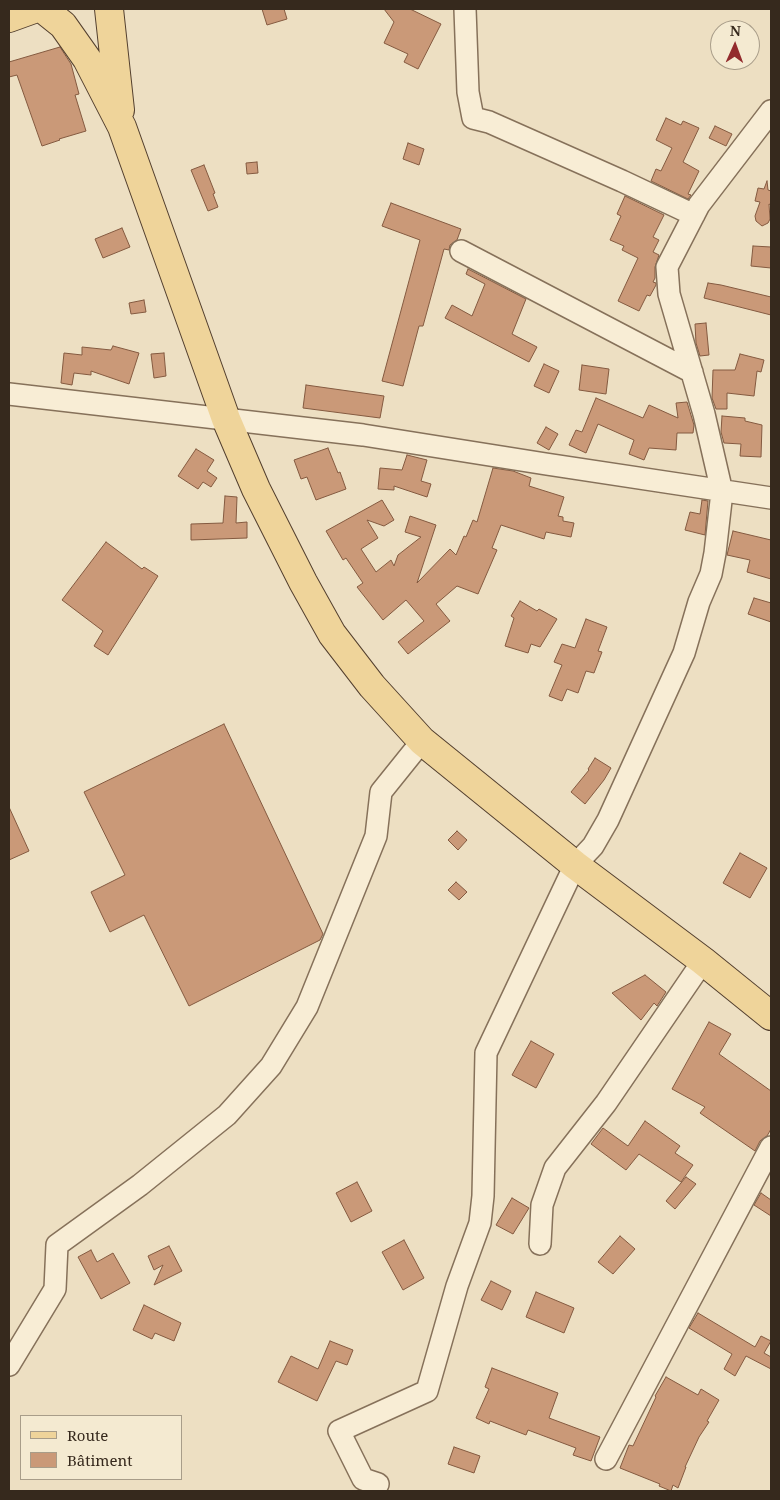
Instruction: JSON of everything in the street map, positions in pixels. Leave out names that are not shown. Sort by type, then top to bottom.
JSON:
[{"type":"main road","points":[[9,18],[34,9]]},
{"type":"main road","points":[[43,9],[63,25],[87,59],[122,127],[226,418],[256,489],[303,582],[332,634],[372,686],[422,741],[575,865],[703,961],[771,1016]]},
{"type":"main road","points":[[109,9],[122,127]]},
{"type":"street","points":[[465,9],[468,92],[473,118],[489,122],[694,215]]},
{"type":"street","points":[[374,1491],[378,1484],[363,1479],[338,1431],[427,1391],[457,1286],[480,1223],[483,1196],[486,1053],[575,865],[593,846],[608,820],[684,653],[699,602],[711,574],[722,492],[704,414],[669,294],[667,267],[699,205],[771,111]]},
{"type":"street","points":[[461,251],[692,372]]},
{"type":"street","points":[[9,394],[363,435],[722,492],[771,498]]},
{"type":"street","points":[[9,1365],[55,1289],[57,1245],[140,1184],[227,1115],[271,1066],[307,1007],[376,836],[381,792],[422,741]]},
{"type":"street","points":[[540,1244],[542,1205],[555,1168],[606,1103],[703,961]]},
{"type":"street","points":[[606,1459],[771,1147]]},
{"type":"building","points":[[262,9],[284,9],[287,19],[267,25]]},
{"type":"building","points":[[384,9],[410,9],[441,24],[418,69],[404,62],[408,54],[384,43],[394,22]]},
{"type":"building","points":[[60,47],[71,64],[79,94],[75,95],[86,131],[42,146],[17,75],[9,77],[9,62]]},
{"type":"building","points":[[666,118],[681,125],[683,121],[699,128],[683,162],[699,171],[688,194],[691,195],[688,199],[651,181],[656,169],[661,171],[672,148],[656,140]]},
{"type":"building","points":[[715,126],[732,134],[726,146],[709,138]]},
{"type":"building","points":[[408,143],[424,149],[419,165],[403,159]]},
{"type":"building","points":[[257,162],[258,173],[247,174],[246,163]]},
{"type":"building","points":[[204,165],[215,193],[213,194],[218,207],[208,211],[191,170]]},
{"type":"building","points":[[767,181],[768,190],[771,191],[771,205],[769,204],[770,219],[768,223],[762,226],[756,221],[755,216],[760,202],[755,201],[758,188],[764,189]]},
{"type":"building","points":[[625,196],[664,215],[653,237],[659,240],[653,252],[659,255],[653,282],[656,285],[650,296],[647,295],[639,311],[618,301],[638,258],[622,250],[624,246],[610,240],[621,216],[617,214]]},
{"type":"building","points":[[391,203],[461,229],[457,240],[450,245],[449,250],[444,249],[423,326],[419,326],[403,386],[382,381],[420,240],[382,226]]},
{"type":"building","points":[[122,228],[130,247],[103,258],[95,239]]},
{"type":"building","points":[[753,246],[771,247],[771,268],[751,266]]},
{"type":"building","points":[[468,269],[526,299],[512,334],[537,347],[529,362],[445,318],[452,305],[472,316],[485,284],[466,274]]},
{"type":"building","points":[[708,283],[771,297],[771,315],[704,298]]},
{"type":"building","points":[[144,300],[146,312],[131,314],[129,303]]},
{"type":"building","points":[[706,323],[709,355],[700,356],[696,343],[695,324]]},
{"type":"building","points":[[113,346],[139,353],[129,384],[91,371],[91,375],[74,373],[72,385],[61,383],[64,353],[82,355],[82,347],[111,350]]},
{"type":"building","points":[[164,353],[166,376],[154,378],[151,354]]},
{"type":"building","points":[[740,354],[764,360],[761,372],[757,371],[754,396],[727,393],[727,409],[716,409],[712,398],[713,370],[735,370]]},
{"type":"building","points":[[544,364],[559,371],[549,393],[534,386]]},
{"type":"building","points":[[582,365],[609,369],[606,394],[579,390]]},
{"type":"building","points":[[306,385],[384,396],[380,418],[303,408]]},
{"type":"building","points":[[596,398],[643,418],[649,405],[678,418],[676,403],[687,402],[694,425],[693,433],[677,433],[676,450],[649,448],[644,460],[629,454],[634,440],[598,424],[586,453],[569,445],[576,430],[582,432]]},
{"type":"building","points":[[722,416],[745,418],[745,421],[762,425],[761,457],[740,456],[741,444],[724,443],[721,432]]},
{"type":"building","points":[[546,427],[558,434],[549,450],[537,443]]},
{"type":"building","points":[[328,448],[346,489],[316,500],[307,477],[301,479],[294,460]]},
{"type":"building","points":[[196,449],[214,460],[207,471],[217,478],[211,487],[203,482],[198,489],[178,476]]},
{"type":"building","points":[[407,455],[427,460],[421,481],[431,484],[427,497],[394,486],[394,490],[378,489],[380,468],[402,470]]},
{"type":"building","points":[[493,468],[513,471],[531,478],[529,486],[564,497],[558,516],[563,517],[563,521],[574,523],[571,537],[546,532],[544,539],[501,525],[492,548],[497,550],[478,594],[457,586],[436,604],[450,621],[408,654],[398,642],[424,621],[406,600],[383,620],[357,587],[363,583],[346,558],[343,560],[326,531],[382,500],[394,520],[384,526],[367,520],[378,538],[361,549],[376,572],[391,560],[394,566],[398,555],[421,537],[405,532],[410,516],[436,525],[417,583],[450,549],[456,555],[473,520],[477,522]]},
{"type":"building","points":[[225,496],[237,497],[236,523],[247,522],[247,538],[191,540],[191,524],[223,523]]},
{"type":"building","points":[[702,500],[708,501],[705,535],[685,530],[690,512],[700,514]]},
{"type":"building","points":[[733,531],[771,540],[771,579],[747,572],[750,560],[727,555]]},
{"type":"building","points":[[106,542],[142,569],[144,567],[158,576],[108,655],[94,646],[103,631],[62,600]]},
{"type":"building","points":[[754,598],[771,603],[771,622],[748,614]]},
{"type":"building","points":[[520,601],[537,611],[539,609],[557,619],[540,647],[531,644],[528,653],[505,646],[514,618],[511,616]]},
{"type":"building","points":[[586,619],[607,627],[598,651],[602,652],[594,673],[586,671],[578,693],[567,689],[562,701],[549,696],[562,665],[554,662],[562,644],[575,648]]},
{"type":"building","points":[[224,724],[323,934],[320,940],[189,1006],[144,915],[110,932],[91,892],[125,875],[84,792]]},
{"type":"building","points":[[595,758],[611,768],[585,804],[571,792],[589,770]]},
{"type":"building","points":[[9,807],[29,851],[9,860]]},
{"type":"building","points":[[457,831],[467,840],[458,850],[448,840]]},
{"type":"building","points":[[740,853],[767,868],[750,898],[723,883]]},
{"type":"building","points":[[456,882],[467,892],[459,900],[448,890]]},
{"type":"building","points":[[645,975],[666,992],[657,1006],[654,1003],[641,1020],[612,993]]},
{"type":"building","points":[[709,1022],[731,1034],[719,1054],[771,1091],[771,1129],[767,1136],[760,1141],[755,1151],[700,1113],[705,1107],[672,1089]]},
{"type":"building","points":[[531,1041],[554,1054],[536,1088],[512,1075]]},
{"type":"building","points":[[645,1121],[680,1146],[675,1153],[693,1165],[681,1182],[639,1154],[626,1170],[591,1144],[603,1128],[628,1146]]},
{"type":"building","points":[[686,1177],[696,1184],[675,1209],[666,1201]]},
{"type":"building","points":[[357,1182],[372,1211],[351,1222],[336,1193]]},
{"type":"building","points":[[761,1193],[771,1200],[771,1216],[754,1205]]},
{"type":"building","points":[[512,1198],[529,1208],[513,1234],[496,1225]]},
{"type":"building","points":[[620,1236],[635,1249],[613,1274],[598,1262]]},
{"type":"building","points":[[404,1240],[424,1278],[403,1290],[382,1252]]},
{"type":"building","points":[[169,1246],[182,1271],[154,1285],[163,1265],[154,1270],[148,1256]]},
{"type":"building","points":[[91,1250],[97,1262],[113,1253],[130,1283],[101,1299],[78,1257]]},
{"type":"building","points":[[491,1281],[511,1291],[502,1310],[481,1300]]},
{"type":"building","points":[[536,1292],[574,1308],[564,1333],[526,1317]]},
{"type":"building","points":[[144,1305],[181,1323],[174,1341],[155,1333],[152,1339],[133,1330]]},
{"type":"building","points":[[698,1313],[755,1347],[761,1336],[771,1341],[764,1353],[771,1357],[771,1369],[746,1356],[735,1376],[724,1369],[732,1354],[689,1328]]},
{"type":"building","points":[[330,1341],[353,1350],[347,1365],[336,1361],[317,1401],[278,1382],[291,1356],[318,1369]]},
{"type":"building","points":[[492,1368],[558,1393],[549,1418],[600,1437],[591,1461],[573,1455],[576,1448],[528,1430],[526,1435],[490,1421],[489,1424],[476,1418],[489,1389],[485,1387]]},
{"type":"building","points":[[666,1377],[698,1395],[701,1389],[719,1400],[685,1467],[678,1488],[673,1485],[671,1491],[659,1486],[660,1484],[620,1468],[629,1445],[633,1446],[655,1396]]},
{"type":"building","points":[[454,1447],[480,1456],[474,1473],[448,1464]]}]
